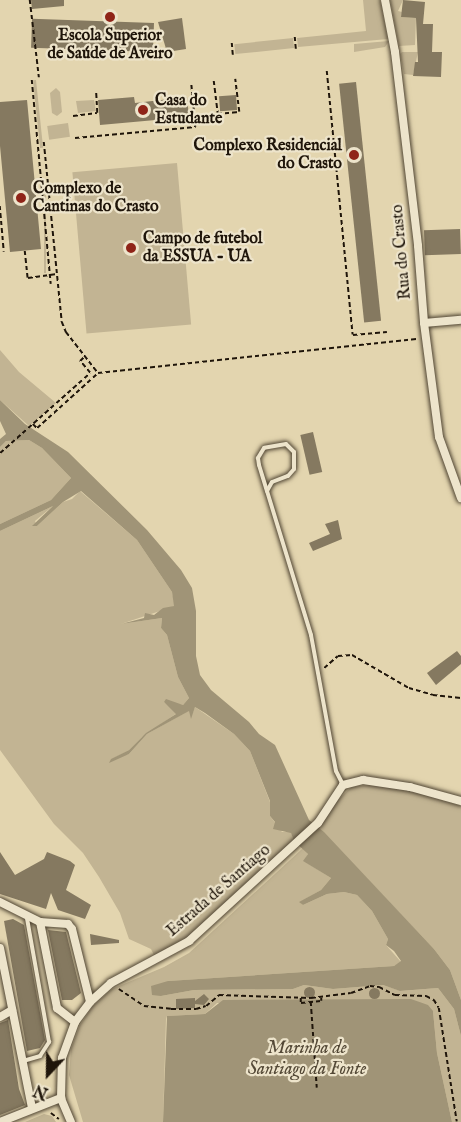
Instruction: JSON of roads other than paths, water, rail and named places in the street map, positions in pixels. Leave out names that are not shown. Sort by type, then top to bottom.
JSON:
[{"type":"street","name":"Rua do Crasto","points":[[385,0],[395,52],[418,246],[424,323],[439,437],[461,498]]},
{"type":"street","points":[[424,323],[461,320]]},
{"type":"street","points":[[343,785],[363,780],[410,787],[461,801]]},
{"type":"street","name":"Estrada de Santiago","points":[[61,1098],[62,1058],[75,1022],[90,1002],[111,983],[189,941],[318,823],[343,785]]},
{"type":"street","points":[[0,902],[40,922],[68,924],[72,929],[90,1002]]},
{"type":"street","points":[[40,922],[57,1008],[75,1022]]},
{"type":"street","points":[[0,948],[32,1108]]},
{"type":"street","points":[[0,1017],[12,1010]]},
{"type":"street","points":[[0,1122],[61,1098],[71,1122]]},
{"type":"lane","points":[[267,491],[272,482],[288,476],[294,469],[294,452],[286,444],[264,448],[260,453],[259,465],[311,635],[336,771],[343,785]]},
{"type":"lane","points":[[22,1061],[40,1056],[49,1042],[26,915]]},
{"type":"water","points":[[0,400],[25,424],[68,452],[147,530],[181,570],[192,588],[196,611],[196,656],[200,675],[211,690],[249,722],[259,734],[275,745],[309,820],[324,832],[434,949],[450,970],[461,1000],[461,1036],[454,1009],[438,988],[400,991],[383,985],[333,989],[304,985],[293,989],[194,990],[161,996],[152,995],[151,986],[168,981],[394,966],[401,961],[386,945],[388,939],[372,911],[357,895],[344,892],[327,894],[303,905],[299,902],[321,890],[331,878],[303,861],[308,854],[294,841],[291,833],[273,829],[275,822],[270,816],[270,801],[250,751],[234,734],[205,713],[195,707],[191,719],[189,711],[147,734],[129,754],[109,763],[111,759],[129,750],[146,733],[176,714],[164,702],[166,699],[183,705],[189,698],[178,677],[167,635],[161,628],[162,618],[121,624],[144,618],[145,613],[154,615],[163,608],[174,606],[172,592],[137,540],[81,491],[63,502],[37,526],[32,526],[53,506],[0,531],[0,524],[51,500],[71,478],[42,448],[29,440],[6,441],[0,447],[0,439],[6,434],[0,421]]},
{"type":"water","name":"Marinha de Santiago da Fonte","points":[[411,999],[428,1005],[433,1011],[437,1053],[452,1122],[163,1122],[167,1016],[205,1014],[223,1000]]},
{"type":"place","name":"Escola Superior de Saúde de Aveiro","points":[[110,17]]},
{"type":"place","name":"Casa do Estudante","points":[[143,110]]},
{"type":"place","name":"Complexo Residencial do Crasto","points":[[354,155]]},
{"type":"place","name":"Complexo de Cantinas do Crasto","points":[[21,198]]},
{"type":"place","name":"Campo de futebol da ESSUA - UA","points":[[131,248]]}]
